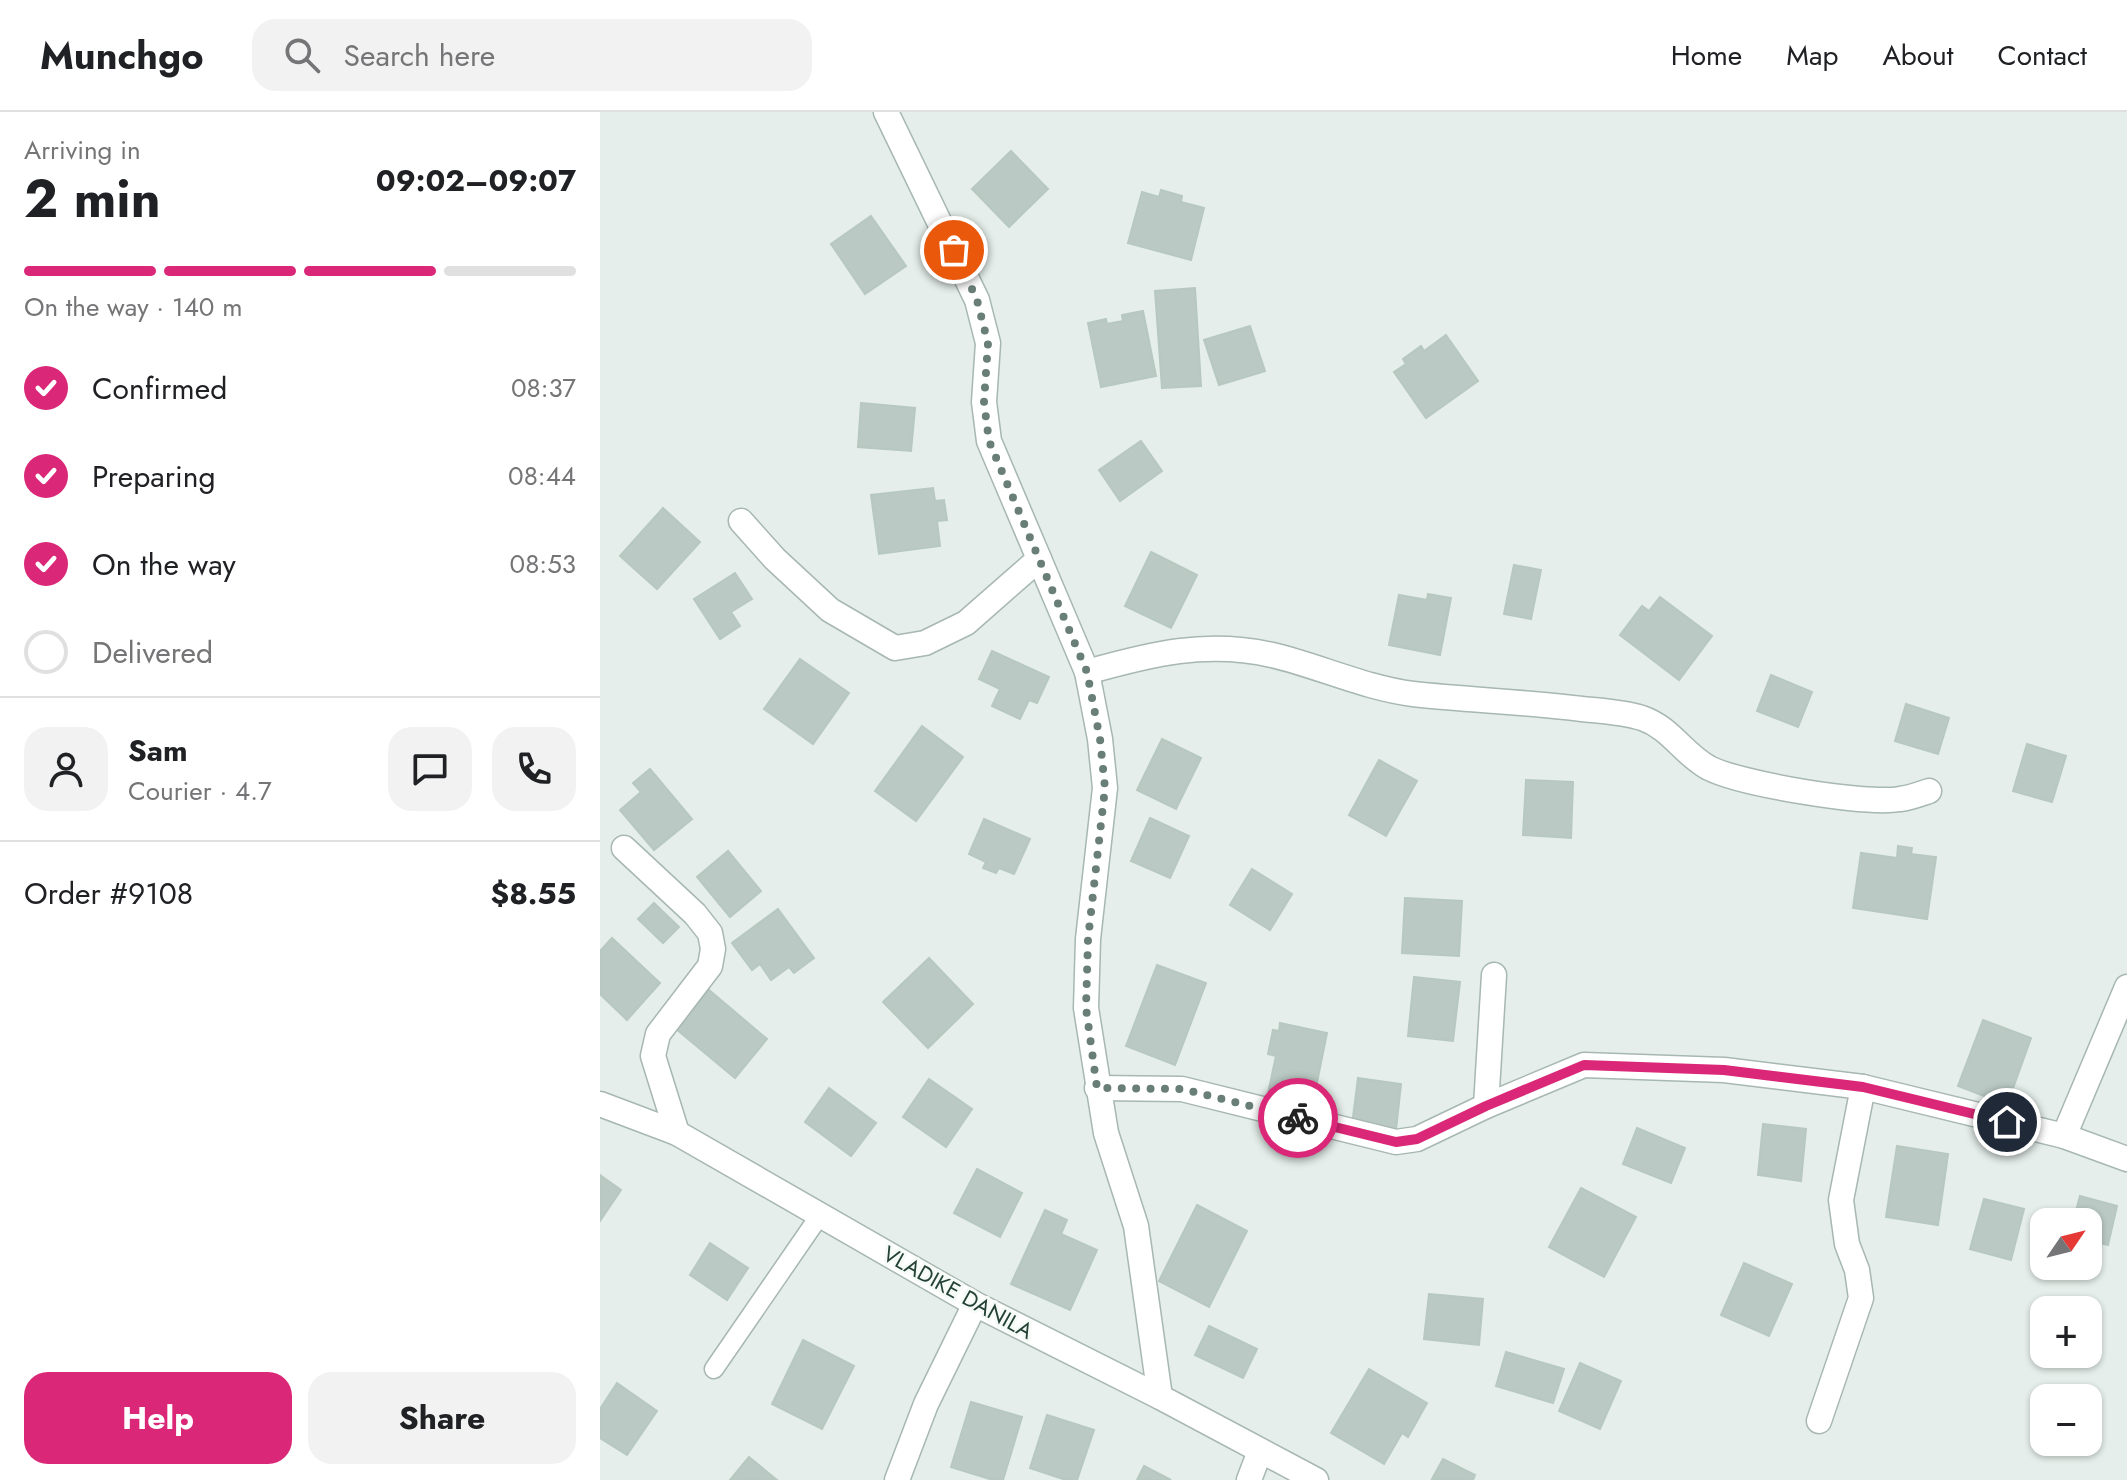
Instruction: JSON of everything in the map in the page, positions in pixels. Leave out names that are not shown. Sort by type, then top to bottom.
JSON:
[{"type":"street","points":[[886,112],[977,300],[988,343],[984,402],[989,441],[1087,672],[1100,739],[1105,788],[1088,939],[1086,1008],[1106,1133],[1136,1226],[1160,1397]]},
{"type":"street","points":[[741,521],[775,559],[830,610],[895,648],[925,643],[966,623],[1039,559]]},
{"type":"street","points":[[1087,672],[1146,655],[1194,648],[1245,651],[1272,655],[1398,692],[1526,702],[1640,718],[1662,726],[1709,767],[1736,777],[1858,800],[1900,800],[1929,791]]},
{"type":"street","points":[[624,848],[695,914],[710,933],[713,949],[710,966],[658,1034],[653,1056],[677,1133]]},
{"type":"street","points":[[1486,1106],[1494,975]]},
{"type":"street","points":[[2064,1136],[2127,987]]},
{"type":"street","points":[[1097,1088],[1182,1089],[1396,1142],[1417,1139],[1584,1065],[1724,1070],[1863,1087],[2064,1136],[2127,1159]]},
{"type":"street","points":[[1819,1421],[1861,1298],[1857,1270],[1847,1244],[1841,1200],[1863,1087]]},
{"type":"street","name":"VLADIKE DANILA","points":[[600,1104],[677,1133],[975,1304],[1316,1480]]},
{"type":"street","points":[[897,1480],[926,1404],[975,1304]]},
{"type":"street","points":[[1249,1480],[1260,1451]]},
{"type":"lane","points":[[714,1369],[820,1215]]},
{"type":"building","points":[[1011,151],[1048,189],[1009,227],[972,189]]},
{"type":"building","points":[[1161,190],[1182,196],[1181,202],[1204,208],[1191,260],[1128,243],[1142,192],[1159,197]]},
{"type":"building","points":[[871,216],[906,266],[865,294],[831,244]]},
{"type":"building","points":[[1195,288],[1201,386],[1162,388],[1155,291]]},
{"type":"building","points":[[1143,311],[1156,376],[1101,387],[1088,323],[1106,319],[1107,324],[1123,321],[1122,315]]},
{"type":"building","points":[[1250,326],[1265,371],[1219,385],[1204,340]]},
{"type":"building","points":[[1446,335],[1478,381],[1426,418],[1394,372],[1406,364],[1403,359],[1421,346],[1424,351]]},
{"type":"building","points":[[861,403],[915,408],[911,451],[858,447]]},
{"type":"building","points":[[1141,441],[1162,471],[1120,501],[1099,470]]},
{"type":"building","points":[[933,488],[935,501],[944,500],[947,520],[937,521],[940,546],[879,554],[871,495]]},
{"type":"building","points":[[663,508],[700,542],[657,589],[620,556]]},
{"type":"building","points":[[1151,552],[1197,575],[1171,628],[1125,606]]},
{"type":"building","points":[[1514,565],[1541,570],[1531,619],[1504,614]]},
{"type":"building","points":[[735,573],[752,599],[731,612],[740,626],[720,639],[694,599]]},
{"type":"building","points":[[1428,594],[1451,598],[1440,655],[1389,645],[1399,595],[1427,600]]},
{"type":"building","points":[[1660,597],[1712,636],[1679,680],[1620,635],[1642,606],[1649,611]]},
{"type":"building","points":[[992,651],[1049,677],[1037,703],[1029,700],[1020,719],[992,706],[1000,689],[979,679]]},
{"type":"building","points":[[800,659],[849,693],[813,744],[764,709]]},
{"type":"building","points":[[1771,675],[1812,692],[1798,727],[1757,711]]},
{"type":"building","points":[[1906,704],[1949,718],[1938,754],[1895,741]]},
{"type":"building","points":[[922,726],[963,757],[916,821],[875,791]]},
{"type":"building","points":[[1162,739],[1201,758],[1176,809],[1137,790]]},
{"type":"building","points":[[2027,744],[2066,756],[2052,802],[2013,791]]},
{"type":"building","points":[[1379,760],[1417,781],[1386,836],[1349,815]]},
{"type":"building","points":[[650,769],[692,819],[654,850],[620,810],[641,792],[633,783]]},
{"type":"building","points":[[1526,780],[1573,782],[1571,838],[1523,835]]},
{"type":"building","points":[[1150,818],[1189,836],[1170,878],[1131,861]]},
{"type":"building","points":[[984,819],[1030,839],[1014,874],[999,868],[996,873],[983,868],[986,862],[969,854]]},
{"type":"building","points":[[1898,846],[1912,848],[1911,854],[1936,857],[1927,919],[1853,908],[1861,853],[1897,858]]},
{"type":"building","points":[[728,851],[761,891],[730,917],[697,877]]},
{"type":"building","points":[[1252,869],[1292,894],[1270,930],[1230,905]]},
{"type":"building","points":[[1405,898],[1462,901],[1459,956],[1402,953]]},
{"type":"building","points":[[654,903],[679,927],[663,943],[638,919]]},
{"type":"building","points":[[778,909],[814,958],[794,973],[789,967],[771,980],[760,964],[752,970],[732,943]]},
{"type":"building","points":[[612,938],[660,983],[627,1020],[600,994],[600,951]]},
{"type":"building","points":[[929,958],[973,1004],[928,1048],[883,1002]]},
{"type":"building","points":[[1157,965],[1206,983],[1175,1065],[1126,1046]]},
{"type":"building","points":[[1414,977],[1460,982],[1453,1041],[1408,1036]]},
{"type":"building","points":[[709,990],[767,1039],[735,1078],[676,1029]]},
{"type":"building","points":[[1983,1020],[2031,1038],[2007,1105],[1958,1086]]},
{"type":"building","points":[[1280,1023],[1327,1033],[1312,1107],[1267,1098],[1276,1056],[1268,1054],[1273,1030],[1279,1031]]},
{"type":"building","points":[[1358,1078],[1401,1084],[1396,1130],[1352,1125]]},
{"type":"building","points":[[929,1079],[972,1109],[946,1147],[903,1117]]},
{"type":"building","points":[[829,1088],[876,1123],[851,1156],[805,1122]]},
{"type":"building","points":[[1763,1124],[1806,1129],[1801,1181],[1758,1175]]},
{"type":"building","points":[[1637,1128],[1685,1148],[1671,1183],[1623,1164]]},
{"type":"building","points":[[1897,1146],[1948,1154],[1938,1225],[1886,1217]]},
{"type":"building","points":[[977,1169],[1022,1193],[1000,1237],[954,1213]]},
{"type":"building","points":[[600,1175],[621,1190],[600,1221]]},
{"type":"building","points":[[1581,1188],[1636,1217],[1604,1277],[1549,1247]]},
{"type":"building","points":[[2080,1196],[2117,1206],[2108,1245],[2102,1244],[2102,1208],[2077,1208]]},
{"type":"building","points":[[1984,1199],[2024,1209],[2011,1260],[1970,1249]]},
{"type":"building","points":[[1197,1205],[1247,1231],[1209,1307],[1159,1281]]},
{"type":"building","points":[[1045,1210],[1067,1220],[1061,1234],[1097,1250],[1070,1310],[1011,1284]]},
{"type":"building","points":[[710,1243],[748,1268],[727,1300],[690,1275]]},
{"type":"building","points":[[1744,1263],[1792,1284],[1769,1336],[1721,1315]]},
{"type":"building","points":[[1429,1294],[1483,1299],[1479,1345],[1424,1339]]},
{"type":"building","points":[[1209,1326],[1257,1349],[1243,1378],[1195,1355]]},
{"type":"building","points":[[803,1340],[854,1366],[822,1429],[772,1404]]},
{"type":"building","points":[[1506,1352],[1564,1369],[1553,1403],[1496,1386]]},
{"type":"building","points":[[1580,1363],[1621,1381],[1600,1429],[1559,1411]]},
{"type":"building","points":[[1369,1369],[1427,1403],[1408,1437],[1402,1433],[1384,1464],[1331,1433]]},
{"type":"building","points":[[617,1383],[657,1411],[627,1455],[600,1438],[600,1409]]},
{"type":"building","points":[[971,1402],[1022,1417],[1003,1480],[993,1480],[951,1467]]},
{"type":"building","points":[[1047,1415],[1094,1430],[1077,1480],[1066,1480],[1030,1468]]},
{"type":"building","points":[[749,1457],[777,1480],[730,1480]]},
{"type":"building","points":[[1443,1459],[1475,1475],[1473,1480],[1432,1479]]},
{"type":"building","points":[[1144,1466],[1171,1480],[1137,1480]]},
{"type":"way so far","points":[[954,250],[977,300],[988,343],[984,402],[989,441],[1087,672],[1100,739],[1105,788],[1088,939],[1086,1008],[1097,1088],[1182,1089],[1298,1118]]},
{"type":"route","points":[[1298,1118],[1396,1142],[1417,1139],[1584,1065],[1724,1070],[1863,1087],[2007,1122]]}]
